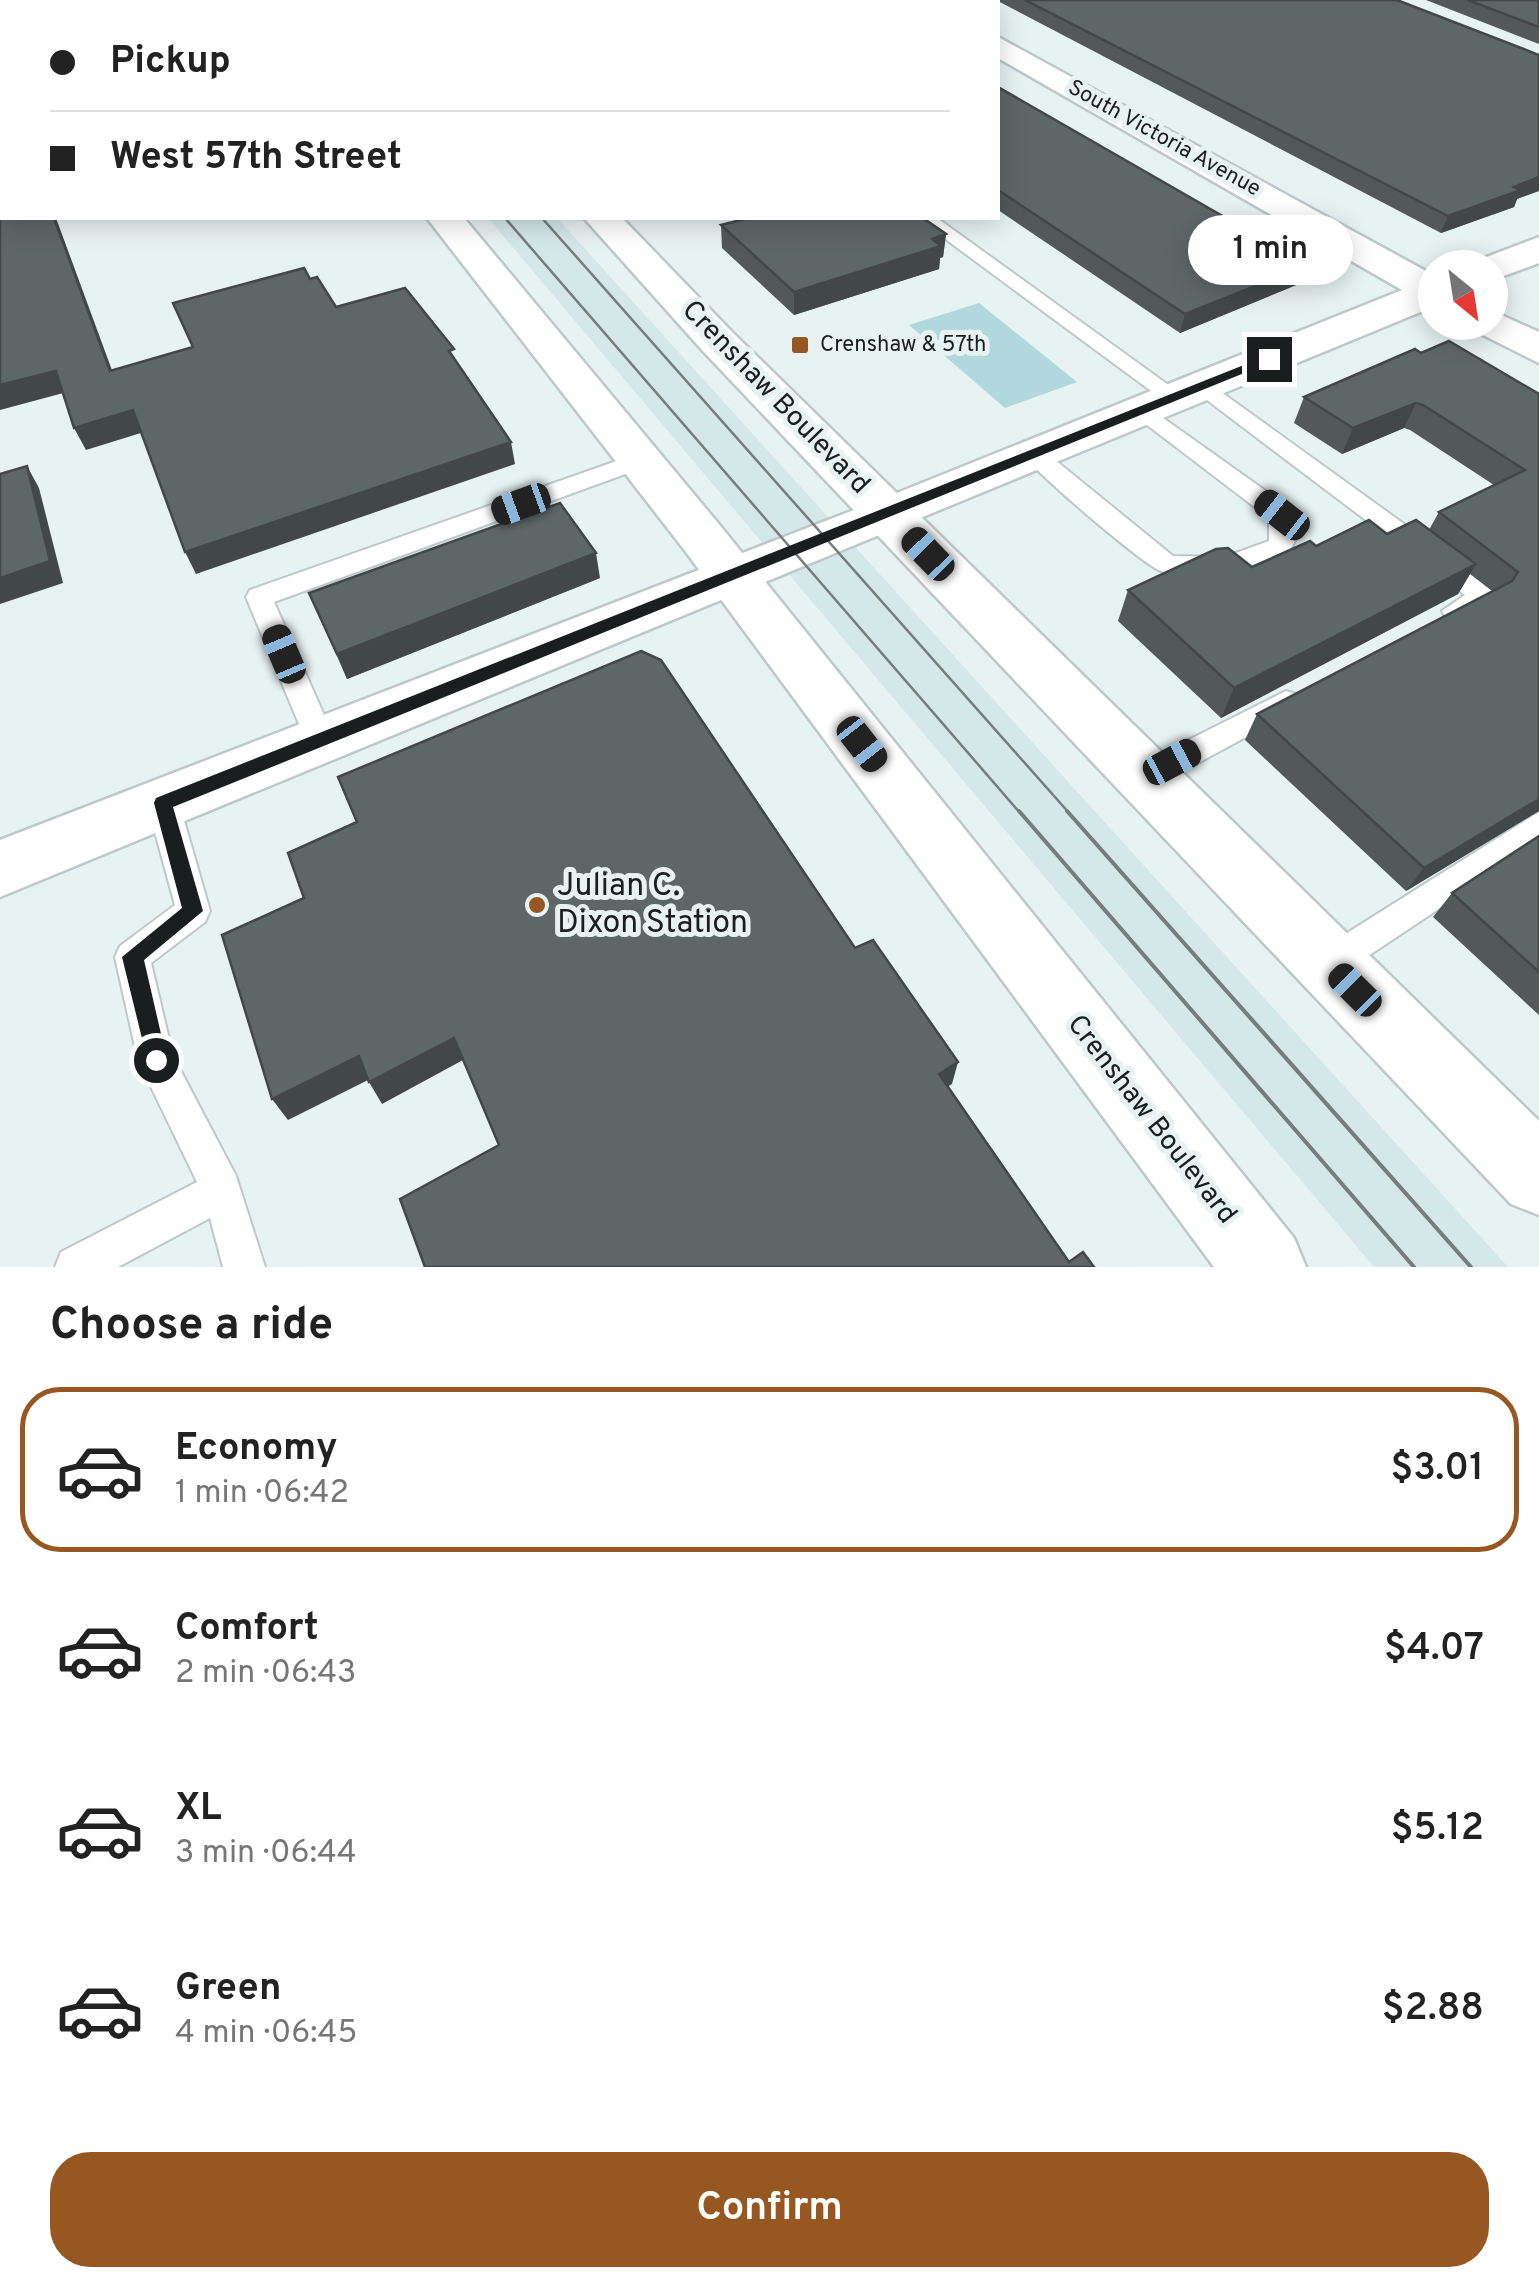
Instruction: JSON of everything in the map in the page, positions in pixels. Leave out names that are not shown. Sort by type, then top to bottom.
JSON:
[{"type":"main road","name":"South Victoria Avenue","points":[[1000,47],[1418,281]]},
{"type":"main road","name":"Crenshaw Boulevard","points":[[447,220],[642,460],[1265,1267]]},
{"type":"main road","name":"Crenshaw Boulevard","points":[[604,220],[1539,1176]]},
{"type":"main road","points":[[1508,262],[1539,250]]},
{"type":"main road","points":[[0,869],[890,515],[1418,298]]},
{"type":"main road","points":[[1508,332],[1539,350]]},
{"type":"lane","points":[[929,220],[1173,398],[1485,596],[1433,624]]},
{"type":"lane","points":[[1036,456],[1165,563],[1186,569],[1221,567],[1269,554],[1282,545],[1282,515],[1173,398]]},
{"type":"lane","points":[[320,740],[260,597],[642,460]]},
{"type":"lane","points":[[1146,776],[1310,688]]},
{"type":"lane","points":[[163,803],[193,911],[132,957],[156,1060],[222,1190],[244,1267]]},
{"type":"lane","points":[[1329,963],[1539,825]]},
{"type":"lane","points":[[76,1267],[222,1190]]},
{"type":"shaded area","points":[[490,220],[559,220],[1508,1267],[1374,1267]]},
{"type":"shaded area","points":[[979,303],[1077,382],[1005,408],[909,325]]},
{"type":"building","points":[[1025,0],[1397,0],[1539,55],[1539,177],[1514,187],[1521,190],[1448,216]]},
{"type":"building","points":[[1468,0],[1539,0],[1539,27]]},
{"type":"building","points":[[1000,88],[1308,265],[1185,314],[1000,191]]},
{"type":"building","points":[[0,220],[55,220],[110,371],[193,347],[173,303],[304,268],[310,279],[317,277],[336,307],[405,288],[454,349],[449,351],[511,442],[185,552],[133,410],[74,428],[56,371],[0,385]]},
{"type":"building","points":[[741,220],[926,220],[946,234],[932,239],[941,246],[794,292],[721,225]]},
{"type":"building","points":[[1449,341],[1539,394],[1539,799],[1424,868],[1257,714],[1512,581],[1518,572],[1439,512],[1525,470],[1423,405],[1416,403],[1353,428],[1304,397],[1415,349],[1421,353]]},
{"type":"building","points":[[27,466],[50,561],[0,578],[0,474]]},
{"type":"building","points":[[560,503],[596,553],[337,654],[309,593]]},
{"type":"building","points":[[1369,520],[1387,534],[1416,520],[1476,564],[1234,688],[1128,590],[1216,549],[1228,548],[1252,567],[1310,541],[1316,546]]},
{"type":"building","points":[[641,651],[661,660],[855,948],[873,940],[958,1062],[939,1074],[1069,1262],[1083,1252],[1094,1267],[425,1267],[400,1199],[499,1145],[454,1038],[369,1082],[359,1056],[272,1099],[222,935],[304,898],[288,853],[357,822],[338,777]]},
{"type":"building","points":[[1539,836],[1539,972],[1452,893]]},
{"type":"tram line","points":[[507,220],[1021,814]]},
{"type":"tram line","points":[[544,220],[1070,814]]},
{"type":"tram line","points":[[1019,811],[1414,1267]]},
{"type":"tram line","points":[[1067,811],[1471,1267]]},
{"type":"place","name":"Crenshaw & 57th","points":[[800,345]]},
{"type":"place","name":"Julian C. Dixon Station","points":[[537,905]]},
{"type":"route","points":[[156,1060],[132,957],[193,911],[163,803],[890,515],[1269,359]]}]
